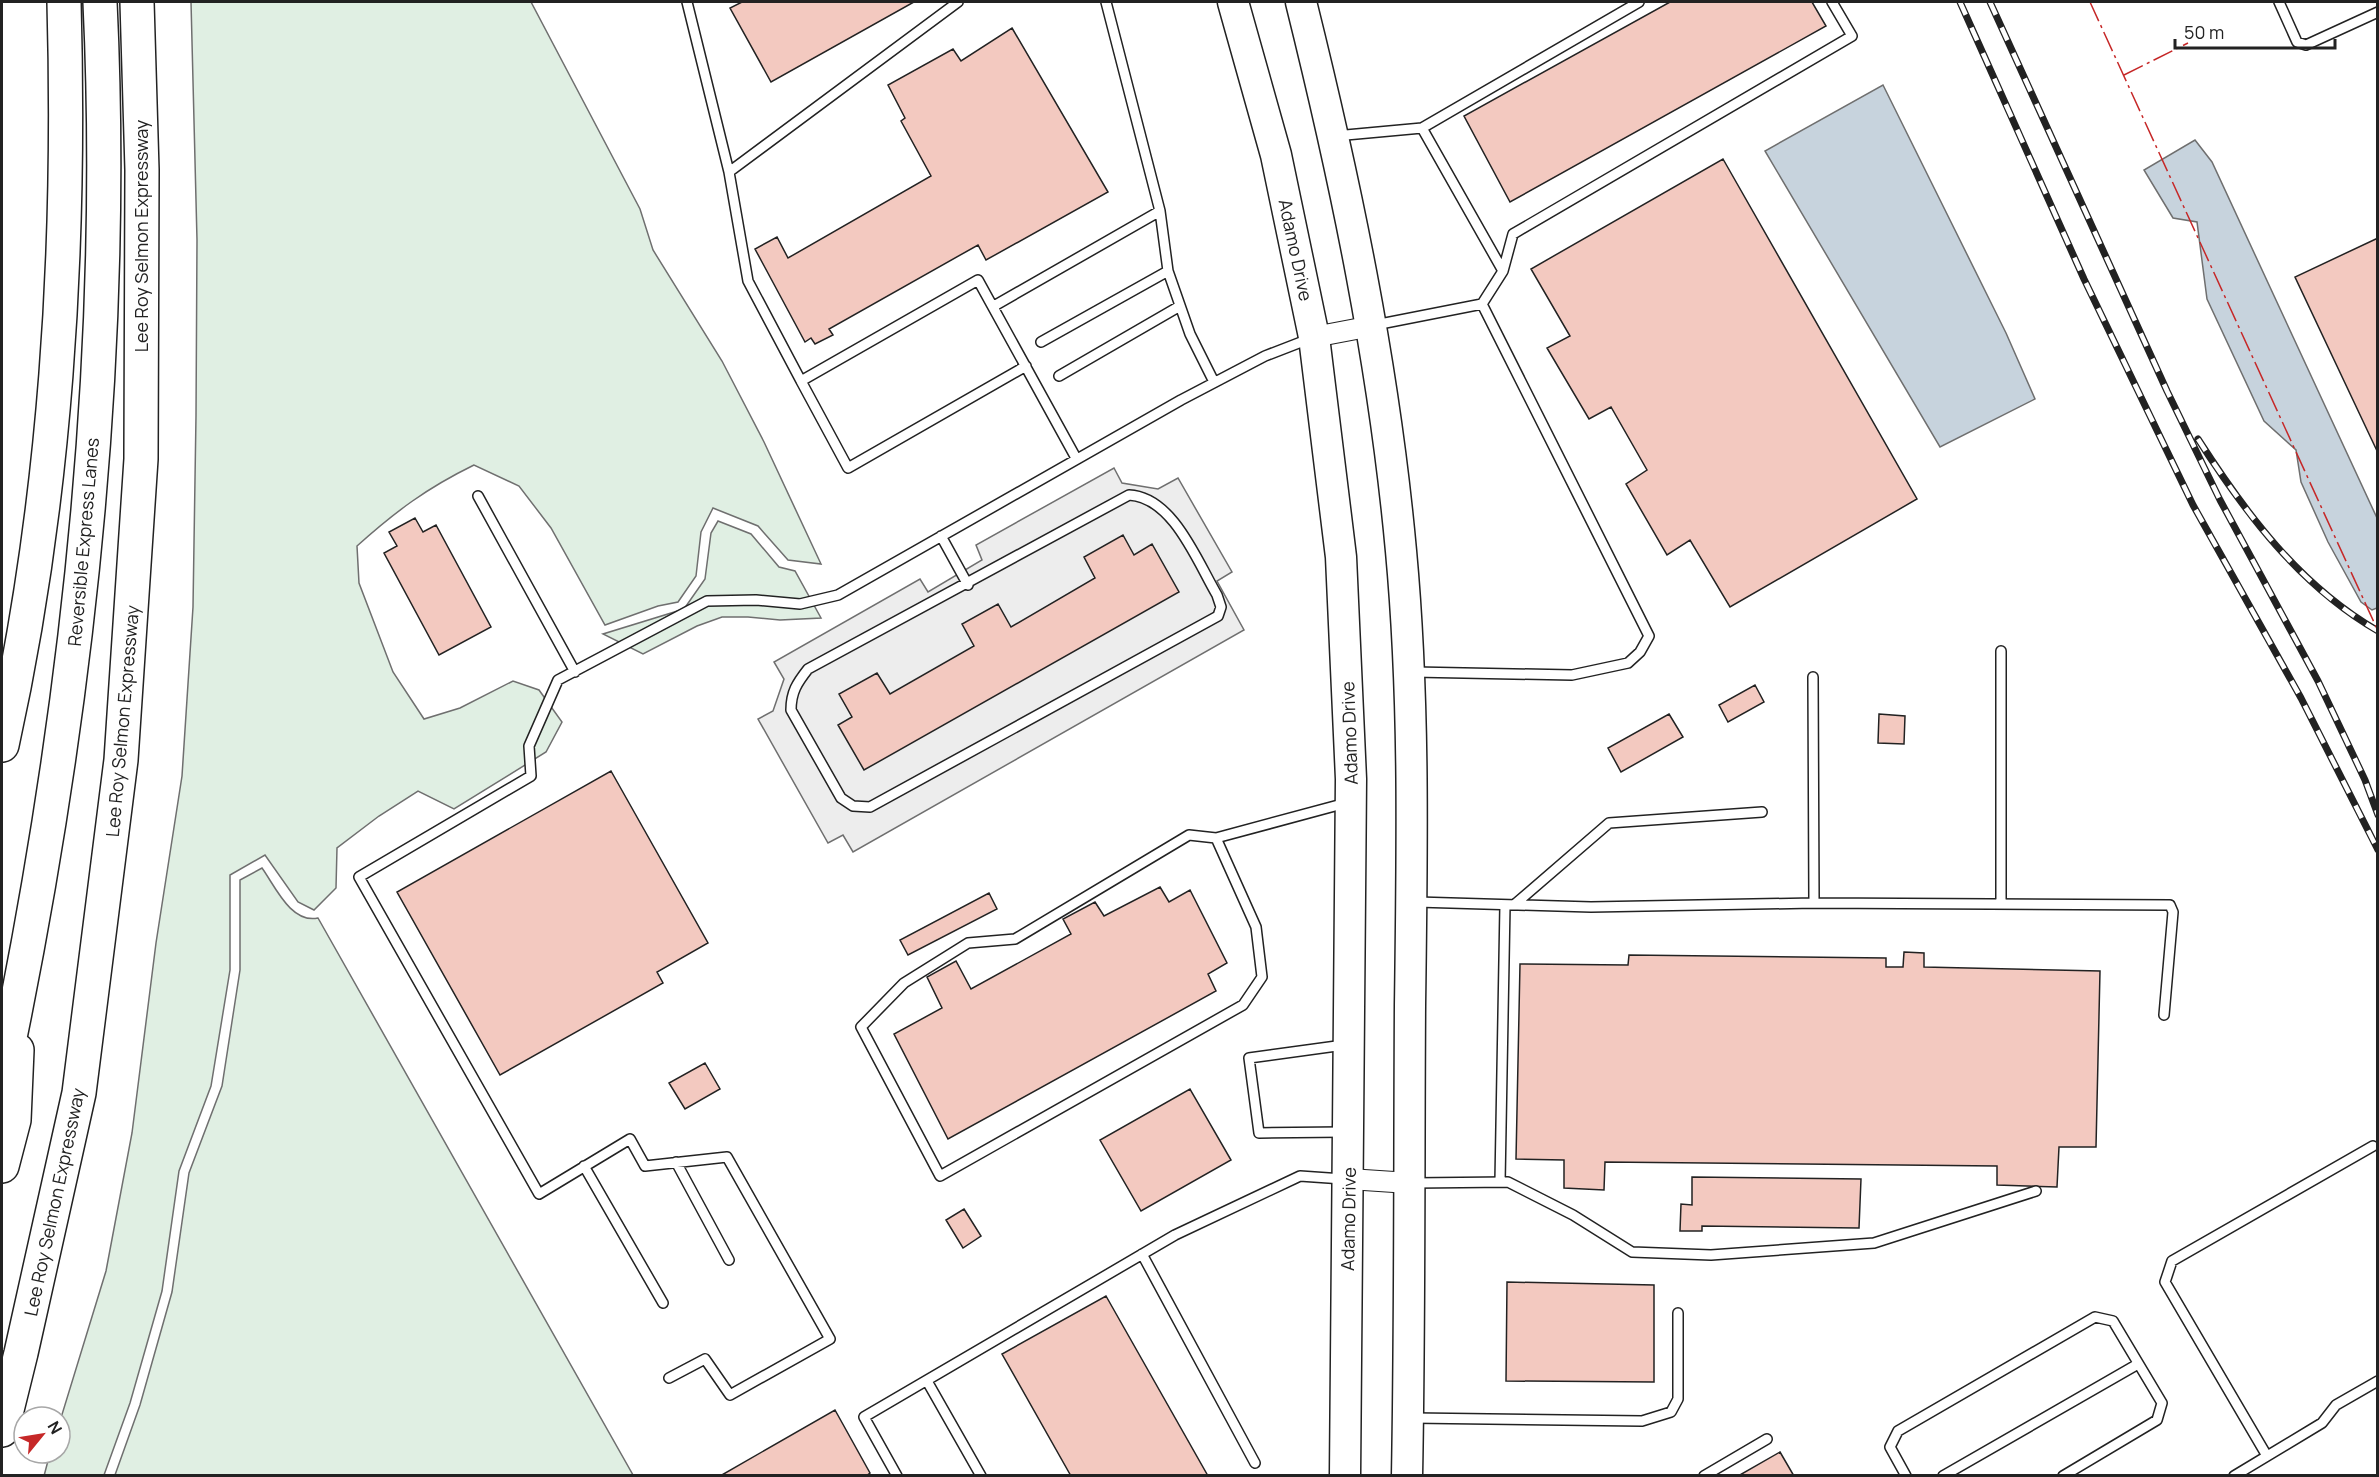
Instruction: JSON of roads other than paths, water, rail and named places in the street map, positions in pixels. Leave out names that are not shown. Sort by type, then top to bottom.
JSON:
[{"type":"highway","points":[[2,746],[24,633],[39,538],[58,374],[66,208],[64,2]]},
{"type":"highway","name":"Reversible Express Lanes","points":[[2,1076],[19,994],[61,737],[90,489],[98,350],[102,188],[100,2]]},
{"type":"highway","name":"Lee Roy Selmon Expressway","points":[[2,1430],[78,1093],[121,760],[141,459],[142,170],[137,2]]},
{"type":"highway","points":[[2,1166],[14,1120],[19,994]]},
{"type":"main road","name":"Adamo Drive","points":[[1233,2],[1276,155],[1314,337],[1341,557],[1348,668],[1351,801],[1345,1476]]},
{"type":"main road","points":[[1301,2],[1333,136],[1372,326],[1401,550],[1410,672],[1411,902],[1407,1476]]},
{"type":"street","points":[[1314,337],[1372,326]]},
{"type":"street","points":[[1349,1179],[1409,1183]]},
{"type":"lane","points":[[687,2],[729,172],[748,281],[848,468],[1026,366]]},
{"type":"lane","points":[[729,172],[958,2]]},
{"type":"lane","points":[[1106,2],[1160,211],[1167,271],[1214,382]]},
{"type":"lane","points":[[1333,136],[1422,128],[1638,2]]},
{"type":"lane","points":[[1372,326],[1482,304],[1503,272],[1513,234],[1852,36],[1832,2]]},
{"type":"lane","points":[[2279,2],[2297,42],[2306,45],[2378,12]]},
{"type":"lane","points":[[1422,128],[1503,272]]},
{"type":"lane","points":[[994,306],[1160,211]]},
{"type":"lane","points":[[1041,342],[1167,271]]},
{"type":"lane","points":[[801,381],[978,280],[1076,458]]},
{"type":"lane","points":[[1410,672],[1572,675],[1628,663],[1640,652],[1649,636],[1482,304]]},
{"type":"lane","points":[[1059,376],[1180,306]]},
{"type":"lane","points":[[669,1378],[705,1359],[730,1395],[830,1339],[727,1157],[645,1166],[630,1139],[539,1194],[359,877],[531,776],[529,746],[558,680],[707,601],[756,600],[801,604],[838,595],[1076,458],[1214,382],[1265,356],[1314,337]]},
{"type":"lane","points":[[1129,495],[1141,496],[1170,515],[1217,595],[1221,607],[1218,616],[870,807],[853,806],[841,798],[791,710],[791,696],[796,684],[808,669],[968,585],[1129,495]]},
{"type":"lane","points":[[478,496],[575,672]]},
{"type":"lane","points":[[941,536],[968,585]]},
{"type":"lane","points":[[2001,651],[2001,904]]},
{"type":"lane","points":[[1813,677],[1814,903]]},
{"type":"lane","points":[[1216,838],[1256,927],[1262,977],[1243,1005],[940,1176],[861,1027],[904,983],[968,943],[1015,939],[1189,835],[1216,838],[1351,801]]},
{"type":"lane","points":[[1500,1182],[1510,905],[1609,823],[1762,812]]},
{"type":"lane","points":[[1411,902],[1600,907],[1814,903],[2170,905],[2173,912],[2164,1015]]},
{"type":"lane","points":[[1349,1132],[1259,1133],[1249,1058],[1350,1045]]},
{"type":"lane","points":[[2266,1456],[2165,1282],[2172,1261],[2373,1146]]},
{"type":"lane","points":[[676,1162],[729,1260]]},
{"type":"lane","points":[[584,1166],[663,1304]]},
{"type":"lane","points":[[897,1476],[864,1417],[1175,1235],[1300,1176],[1349,1179]]},
{"type":"lane","points":[[1409,1183],[1508,1182],[1573,1215],[1632,1252],[1711,1255],[1874,1244],[2036,1191]]},
{"type":"lane","points":[[1142,1254],[1255,1463]]},
{"type":"lane","points":[[1408,1418],[1642,1422],[1671,1412],[1678,1399],[1678,1313]]},
{"type":"lane","points":[[1906,1476],[1890,1447],[1898,1431],[2095,1317],[2113,1321],[2162,1403],[2157,1419],[2063,1476]]},
{"type":"lane","points":[[1943,1476],[2138,1364]]},
{"type":"lane","points":[[927,1381],[981,1476]]},
{"type":"lane","points":[[2234,1476],[2322,1423],[2336,1405],[2378,1381]]},
{"type":"lane","points":[[1704,1476],[1767,1439]]},
{"type":"railway","points":[[1960,2],[2084,279],[2193,505],[2301,698],[2378,850]]},
{"type":"railway","points":[[1990,2],[2167,391],[2220,500],[2318,681],[2365,780],[2378,815]]},
{"type":"railway","points":[[2198,439],[2255,521],[2299,570],[2324,593],[2378,631]]}]
